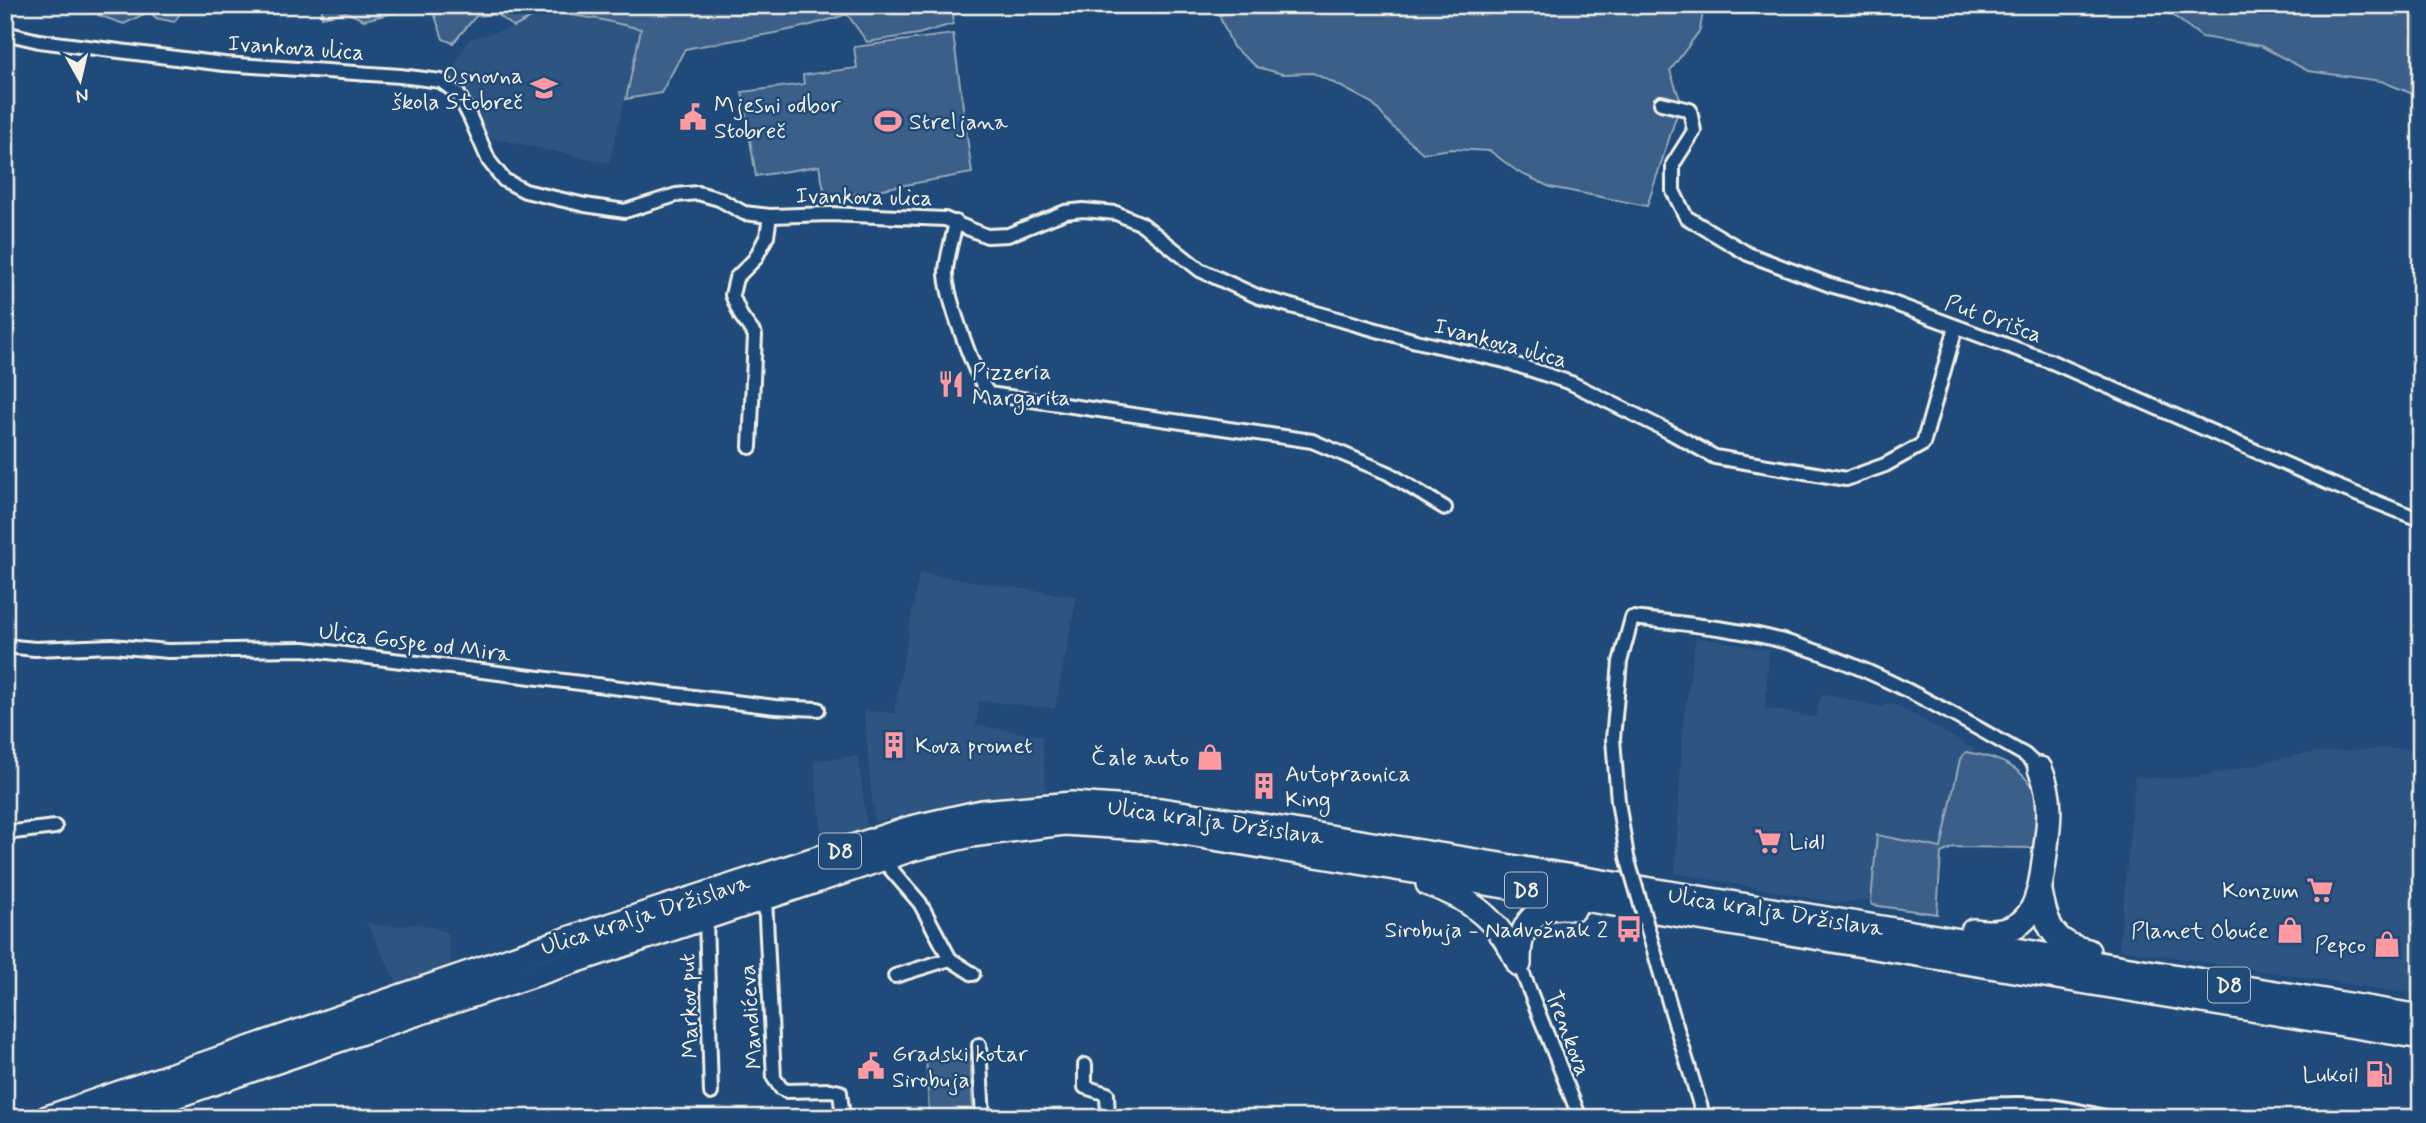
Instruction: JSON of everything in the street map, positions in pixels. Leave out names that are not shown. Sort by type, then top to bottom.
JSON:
[{"type":"highway","points":[[1905,932],[1933,925],[2003,932],[2022,920],[2032,909],[2040,891],[2050,803],[2047,785],[2040,769]]},
{"type":"highway","name":"Ulica kralja Držislava","points":[[47,1118],[574,937],[911,828],[982,812],[1041,806],[1113,806],[1197,815],[2421,1017]]},
{"type":"highway","name":"Ulica kralja Držislava","points":[[111,1118],[912,849],[971,835],[1064,823],[1159,829],[2421,1037]]},
{"type":"highway","points":[[1391,868],[1401,879],[1430,884],[1458,895],[1478,909],[1510,942],[1519,964]]},
{"type":"highway","points":[[2040,891],[2046,917],[2060,941],[2073,948],[2104,956],[2114,966]]},
{"type":"highway","points":[[1519,964],[1519,941],[1523,928],[1534,916],[1546,909],[1563,906],[1609,913],[1621,906]]},
{"type":"street","name":"Ivankova ulica","points":[[5,33],[39,41],[224,64],[441,81],[458,94],[489,161],[504,180],[525,191],[585,205],[625,211],[676,195],[698,193],[719,199],[744,213],[770,216],[830,214],[945,219],[987,236],[1008,235],[1065,212],[1116,213],[1142,224],[1200,270],[1259,297],[1416,341],[1505,361],[1571,383],[1715,457],[1846,479],[1885,465],[1923,444],[1956,327]]},
{"type":"street","name":"Put Orišca","points":[[1661,103],[1690,110],[1694,131],[1673,164],[1673,191],[1686,217],[1748,254],[1830,285],[1890,302],[1993,339],[2098,381],[2421,520]]},
{"type":"street","name":"Ivankova ulica","points":[[750,447],[755,335],[741,316],[732,295],[736,278],[755,259],[767,236],[770,216]]},
{"type":"street","name":"Ivankova ulica","points":[[956,222],[946,270],[948,293],[976,375],[989,394],[1312,441],[1388,473],[1446,508]]},
{"type":"street","points":[[1704,1118],[1627,857],[1618,801],[1614,739],[1620,662],[1632,618],[1701,626],[1799,645],[1888,680],[2025,755],[2040,769]]},
{"type":"street","name":"Ulica Gospe od Mira","points":[[5,646],[35,649],[112,646],[168,651],[304,649],[775,707],[818,709]]},
{"type":"street","points":[[5,833],[55,827]]},
{"type":"street","points":[[882,859],[920,903],[950,959],[973,974]]},
{"type":"street","name":"Mandićeva","points":[[765,898],[774,1078],[781,1088],[787,1091],[840,1092],[843,1118]]},
{"type":"street","name":"Markov put","points":[[706,918],[711,1093]]},
{"type":"street","points":[[895,976],[950,959]]},
{"type":"street","name":"Trenkova","points":[[1519,964],[1580,1118]]},
{"type":"street","points":[[979,1045],[983,1118]]},
{"type":"street","points":[[1085,1065],[1085,1087],[1107,1094],[1108,1118]]},
{"type":"street","points":[[1905,1118],[1961,1107],[2016,1104],[2064,1108],[2110,1118]]},
{"type":"shaded area","points":[[97,5],[186,5],[174,22],[156,18],[150,11],[124,24],[98,15]]},
{"type":"shaded area","points":[[322,5],[954,5],[953,24],[918,34],[867,42],[847,14],[787,31],[685,49],[661,93],[626,99],[641,29],[544,11],[514,27],[497,14],[476,16],[453,43],[443,39],[434,13],[406,10],[364,20],[346,12],[322,17]]},
{"type":"shaded area","points":[[1258,5],[1704,5],[1700,30],[1670,71],[1681,102],[1647,206],[1550,187],[1518,172],[1490,151],[1451,149],[1423,153],[1392,126],[1372,103],[1313,73],[1283,74],[1257,67],[1233,47],[1219,15],[1257,8]]},
{"type":"shaded area","points":[[2159,5],[2421,5],[2421,93],[2418,96],[2381,81],[2308,71],[2261,46],[2202,37]]},
{"type":"shaded area","name":"Osnovna škola Stobreč","points":[[544,11],[598,19],[642,30],[609,163],[487,137],[479,110],[449,76],[469,39],[514,27]]},
{"type":"shaded area","name":"Streljana","points":[[953,34],[972,173],[826,199],[819,166],[756,176],[742,92],[804,84],[803,75],[857,68],[854,47]]},
{"type":"shaded area","points":[[919,573],[1077,597],[1055,708],[979,701],[976,725],[1042,736],[1046,793],[968,800],[874,822],[864,710],[894,713]]},
{"type":"shaded area","points":[[1696,637],[1769,650],[1765,708],[1815,717],[1822,694],[1883,707],[1890,702],[1975,749],[1964,758],[1944,847],[1923,846],[1877,835],[1870,900],[1839,903],[1675,873],[1683,723]]},
{"type":"shaded area","points":[[2421,749],[2421,995],[2119,949],[2135,777],[2177,779],[2208,775],[2306,753]]},
{"type":"shaded area","points":[[1966,752],[2001,761],[2028,781],[2038,804],[2033,848],[1954,847],[1941,853],[1937,914],[1872,905],[1877,835],[1941,848],[1960,759]]},
{"type":"shaded area","points":[[858,756],[868,833],[823,847],[814,760]]},
{"type":"shaded area","points":[[366,922],[384,926],[424,924],[448,933],[451,968],[398,985]]},
{"type":"shaded area","points":[[970,1054],[973,1112],[929,1114],[926,1056]]},
{"type":"place","name":"Osnovna škola Stobreč","points":[[544,88]]},
{"type":"place","name":"Mjesni odbor Stobreč","points":[[693,117]]},
{"type":"place","name":"Streljana","points":[[888,121]]},
{"type":"place","name":"Pizzeria Margarita","points":[[951,384]]},
{"type":"place","name":"Kova promet","points":[[894,745]]},
{"type":"place","name":"Čale auto","points":[[1210,757]]},
{"type":"place","name":"Autopraonica King","points":[[1264,786]]},
{"type":"place","name":"Lidl","points":[[1768,841]]},
{"type":"place","name":"Konzum","points":[[2320,890]]},
{"type":"place","name":"Sirobuja - Nadvožnak 2","points":[[1629,929]]},
{"type":"place","name":"Planet Obuće","points":[[2290,930]]},
{"type":"place","name":"Pepco","points":[[2387,944]]},
{"type":"place","name":"Gradski kotar Sirobuja","points":[[871,1066]]},
{"type":"place","name":"Lukoil","points":[[2379,1074]]}]
